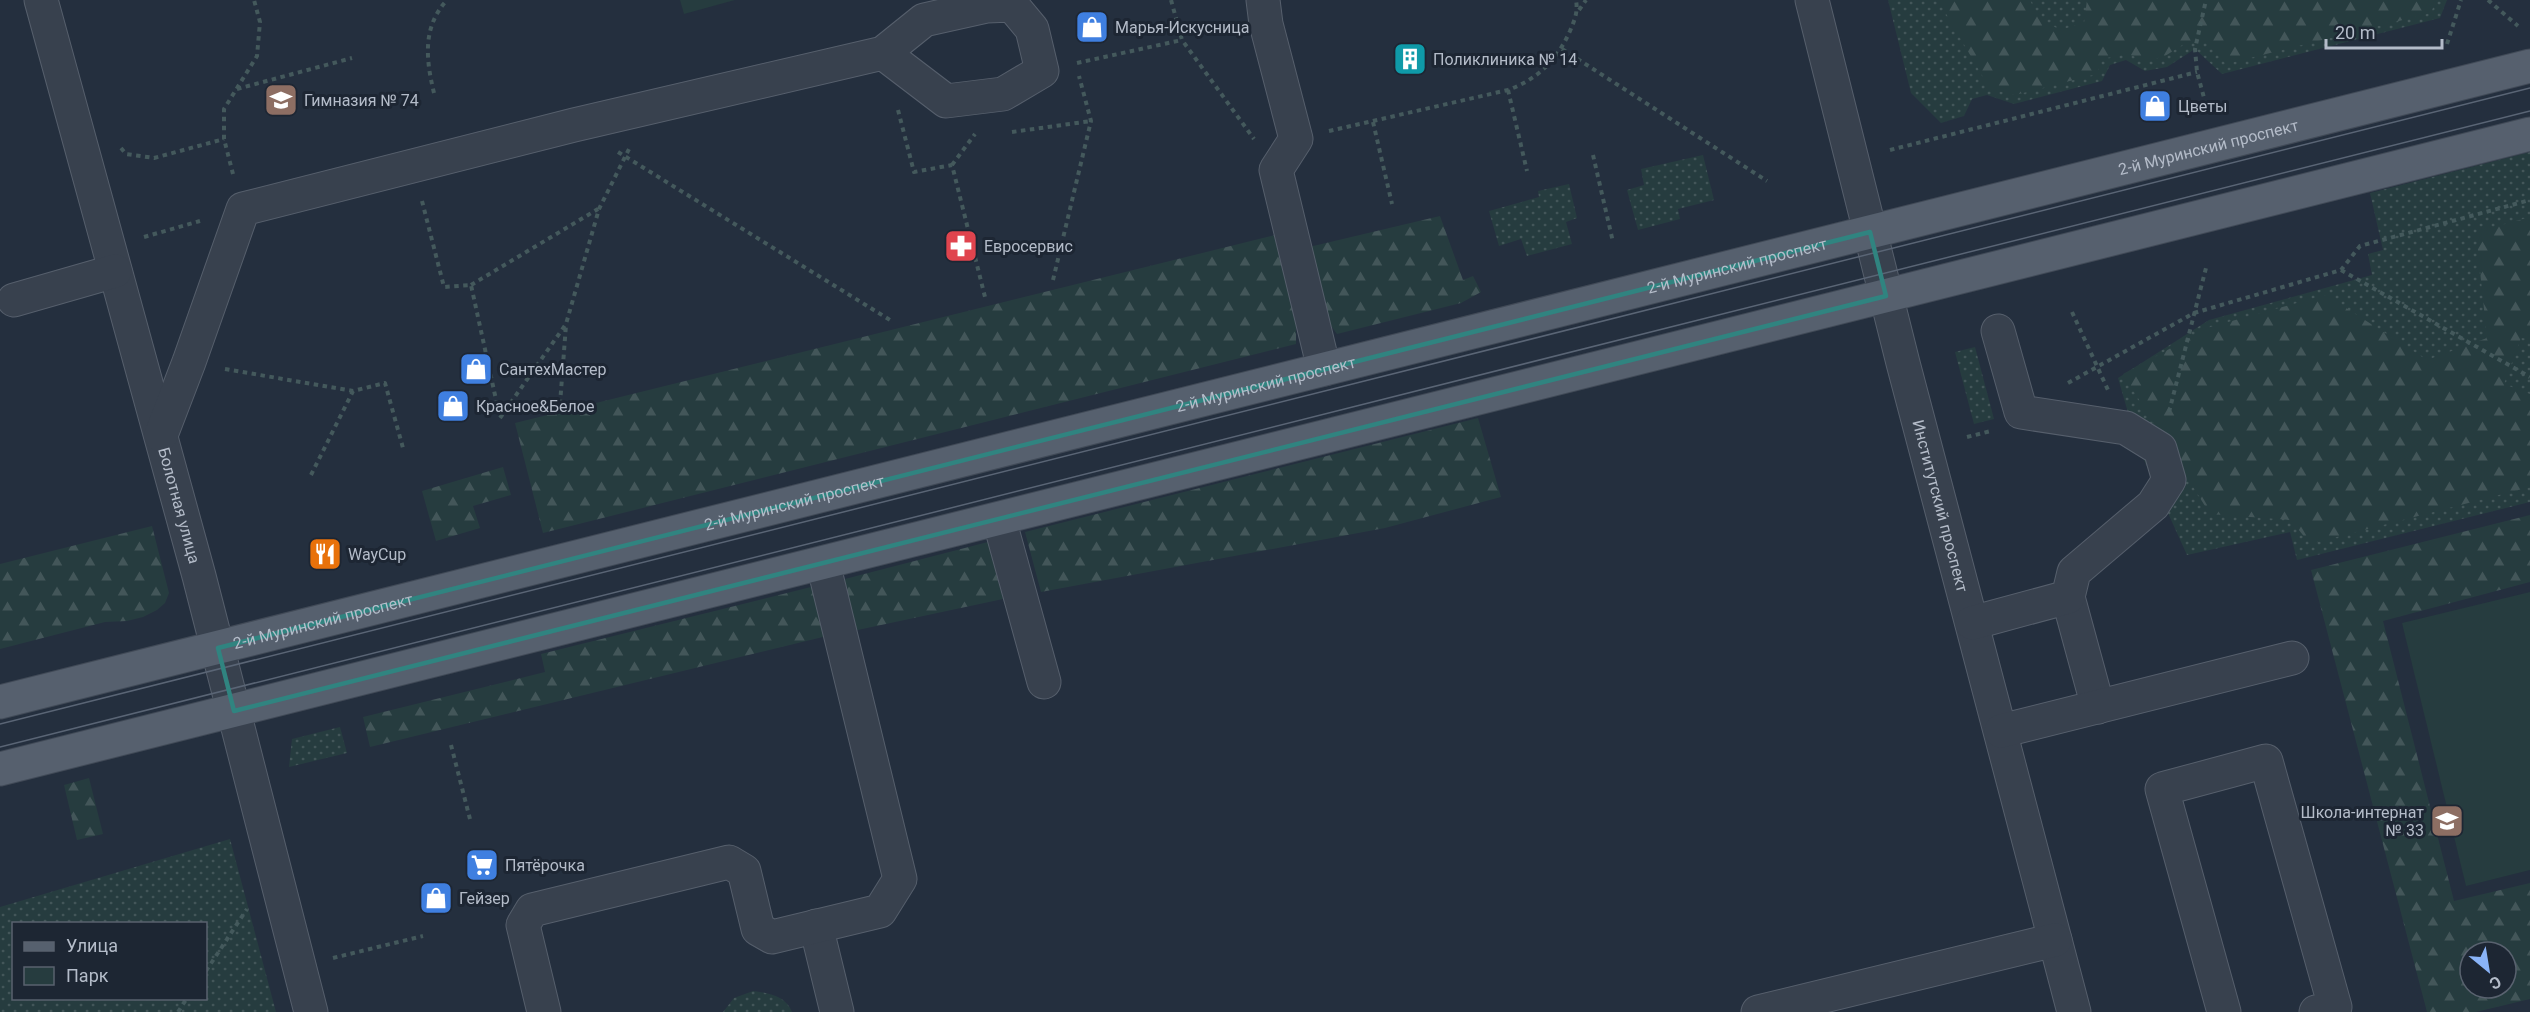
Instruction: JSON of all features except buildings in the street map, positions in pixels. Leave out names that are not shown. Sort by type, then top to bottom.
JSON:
[{"type":"main road","name":"2-й Муринский проспект","points":[[0,702],[2530,66]]},
{"type":"main road","points":[[0,769],[2530,134]]},
{"type":"street","name":"Болотная улица","points":[[40,0],[161,435],[311,1012]]},
{"type":"street","points":[[1263,0],[1266,24],[1296,139],[1276,170],[1324,369]]},
{"type":"street","name":"Институтский проспект","points":[[1812,0],[1886,296],[2074,1012]]},
{"type":"street","points":[[161,435],[243,208],[574,125],[883,53],[924,20],[987,6],[1012,5],[1032,28],[1042,71],[1003,94],[946,101],[883,53]]},
{"type":"street","points":[[14,300],[112,259]]},
{"type":"street","points":[[1998,331],[2021,412],[2126,428],[2160,448],[2169,480],[2153,505],[2074,572],[2068,597],[2098,707]]},
{"type":"street","points":[[999,519],[1044,682]]},
{"type":"street","points":[[544,1012],[523,925],[532,910],[729,862],[744,872],[758,929],[772,937],[880,911],[900,879],[823,563]]},
{"type":"street","points":[[1972,623],[2068,597]]},
{"type":"street","points":[[2001,730],[2292,658]]},
{"type":"street","points":[[2224,1012],[2162,789],[2266,761],[2335,1007],[2316,1012]]},
{"type":"street","points":[[816,926],[837,1012]]},
{"type":"street","points":[[1758,1012],[2055,940]]},
{"type":"path","points":[[112,259],[243,208],[224,139],[224,109],[257,56],[260,22],[254,0]]},
{"type":"path","points":[[434,93],[427,63],[428,38],[436,11],[447,0]]},
{"type":"path","points":[[1171,0],[1182,40],[1276,170]]},
{"type":"path","points":[[1576,0],[1578,11]]},
{"type":"path","points":[[1296,139],[1508,90],[1526,83],[1547,68],[1562,50],[1578,11],[1586,0]]},
{"type":"path","points":[[2206,0],[2195,49],[2197,72],[2206,105]]},
{"type":"path","points":[[2447,44],[2461,0]]},
{"type":"path","points":[[2488,0],[2518,26]]},
{"type":"path","points":[[1042,71],[1182,40]]},
{"type":"path","points":[[1562,50],[1767,181]]},
{"type":"path","points":[[236,89],[352,58]]},
{"type":"path","points":[[1053,280],[1091,121],[1076,64]]},
{"type":"path","points":[[1890,150],[2197,72]]},
{"type":"path","points":[[1508,90],[1527,171]]},
{"type":"path","points":[[560,404],[566,324],[599,209],[625,156],[655,106]]},
{"type":"path","points":[[897,107],[914,172],[952,165],[985,297]]},
{"type":"path","points":[[1009,132],[1091,121]]},
{"type":"path","points":[[1373,122],[1392,204]]},
{"type":"path","points":[[574,125],[890,320]]},
{"type":"path","points":[[974,136],[985,135]]},
{"type":"path","points":[[120,147],[126,154],[154,158],[224,139]]},
{"type":"path","points":[[1593,155],[1613,242]]},
{"type":"path","points":[[413,166],[444,287],[471,285],[599,209]]},
{"type":"path","points":[[1967,437],[1998,429],[2097,365],[2194,313],[2340,270],[2360,246],[2530,200]]},
{"type":"path","points":[[2160,448],[2207,264]]},
{"type":"path","points":[[2340,270],[2530,377]]},
{"type":"path","points":[[471,285],[500,418],[566,324]]},
{"type":"path","points":[[2072,312],[2126,428]]},
{"type":"path","points":[[189,362],[353,391],[385,383],[403,448]]},
{"type":"path","points":[[311,475],[353,391]]},
{"type":"path","points":[[451,745],[471,823]]},
{"type":"path","points":[[207,970],[248,908]]},
{"type":"path","points":[[323,960],[423,936]]},
{"type":"highlighted area","points":[[1870,232],[1886,296],[234,711],[218,648]]},
{"type":"green space","points":[[680,0],[735,0],[684,14]]},
{"type":"green space","points":[[1888,0],[2447,0],[2440,18],[2222,74],[2195,49],[2167,67],[2145,71],[2126,60],[2110,65],[2102,81],[2014,104],[1987,95],[1972,99],[1964,116],[1941,123],[1911,93]]},
{"type":"green space","points":[[1938,0],[2030,0],[2038,17],[2060,30],[2084,23],[2087,0],[2436,0],[2431,13],[2226,64],[2203,40],[2184,44],[2165,56],[2148,61],[2127,54],[2102,59],[2097,74],[2015,95],[1990,89]]},
{"type":"green space","points":[[2530,152],[2530,502],[2297,560],[2290,532],[2187,555],[2138,447],[2118,378],[2209,320],[2372,275],[2368,254],[2383,250],[2370,193]]},
{"type":"green space","points":[[1703,155],[1714,200],[1678,209],[1680,219],[1638,230],[1627,190],[1644,185],[1641,169]]},
{"type":"green space","points":[[1569,184],[1577,218],[1566,222],[1572,244],[1527,256],[1521,239],[1499,246],[1489,211],[1539,197],[1538,191]]},
{"type":"green space","points":[[1440,216],[1463,280],[1473,276],[1481,292],[1461,303],[1337,334],[1325,318],[1309,247]]},
{"type":"green space","points":[[2530,217],[2530,339],[2521,338],[2504,384],[2530,394],[2530,487],[2310,544],[2291,520],[2210,514],[2123,374],[2210,327],[2326,295],[2427,360],[2487,338],[2476,232]]},
{"type":"green space","points":[[1275,235],[1296,324],[1296,344],[543,533],[515,423]]},
{"type":"green space","points":[[1975,347],[1994,419],[1974,424],[1955,352]]},
{"type":"green space","points":[[1478,418],[1501,497],[1385,528],[1041,592],[1025,532]]},
{"type":"green space","points":[[503,467],[511,495],[473,506],[480,528],[436,541],[422,491]]},
{"type":"green space","points":[[2530,515],[2530,582],[2383,621],[2454,901],[2530,883],[2530,999],[2476,1012],[2427,1012],[2311,570]]},
{"type":"green space","points":[[152,526],[169,593],[165,603],[157,610],[127,621],[105,622],[0,649],[0,564]]},
{"type":"green space","points":[[988,542],[1003,599],[853,631],[841,580]]},
{"type":"green space","points":[[815,586],[827,636],[370,747],[363,717],[545,672],[541,654]]},
{"type":"green space","points":[[2530,592],[2530,870],[2466,886],[2402,623]]},
{"type":"green space","points":[[340,727],[347,753],[289,767],[292,739]]},
{"type":"green space","points":[[89,778],[103,834],[77,840],[64,785]]},
{"type":"green space","points":[[230,839],[276,1012],[0,1012],[0,907]]},
{"type":"green space","points":[[753,991],[781,999],[792,1012],[723,1012],[734,998]]},
{"type":"tram line","points":[[0,724],[2530,88]]},
{"type":"tram line","points":[[0,747],[2530,111]]},
{"type":"place","name":"Марья-Искусница","points":[[1092,27]]},
{"type":"place","name":"Поликлиника № 14","points":[[1410,59]]},
{"type":"place","name":"Гимназия № 74","points":[[281,100]]},
{"type":"place","name":"Цветы","points":[[2155,106]]},
{"type":"place","name":"Евросервис","points":[[961,246]]},
{"type":"place","name":"СантехМастер","points":[[476,369]]},
{"type":"place","name":"Красное&Белое","points":[[453,406]]},
{"type":"place","name":"WayCup","points":[[325,554]]},
{"type":"place","name":"Школа-интернат № 33","points":[[2447,821]]},
{"type":"place","name":"Пятёрочка","points":[[482,865]]},
{"type":"place","name":"Гейзер","points":[[436,898]]}]
